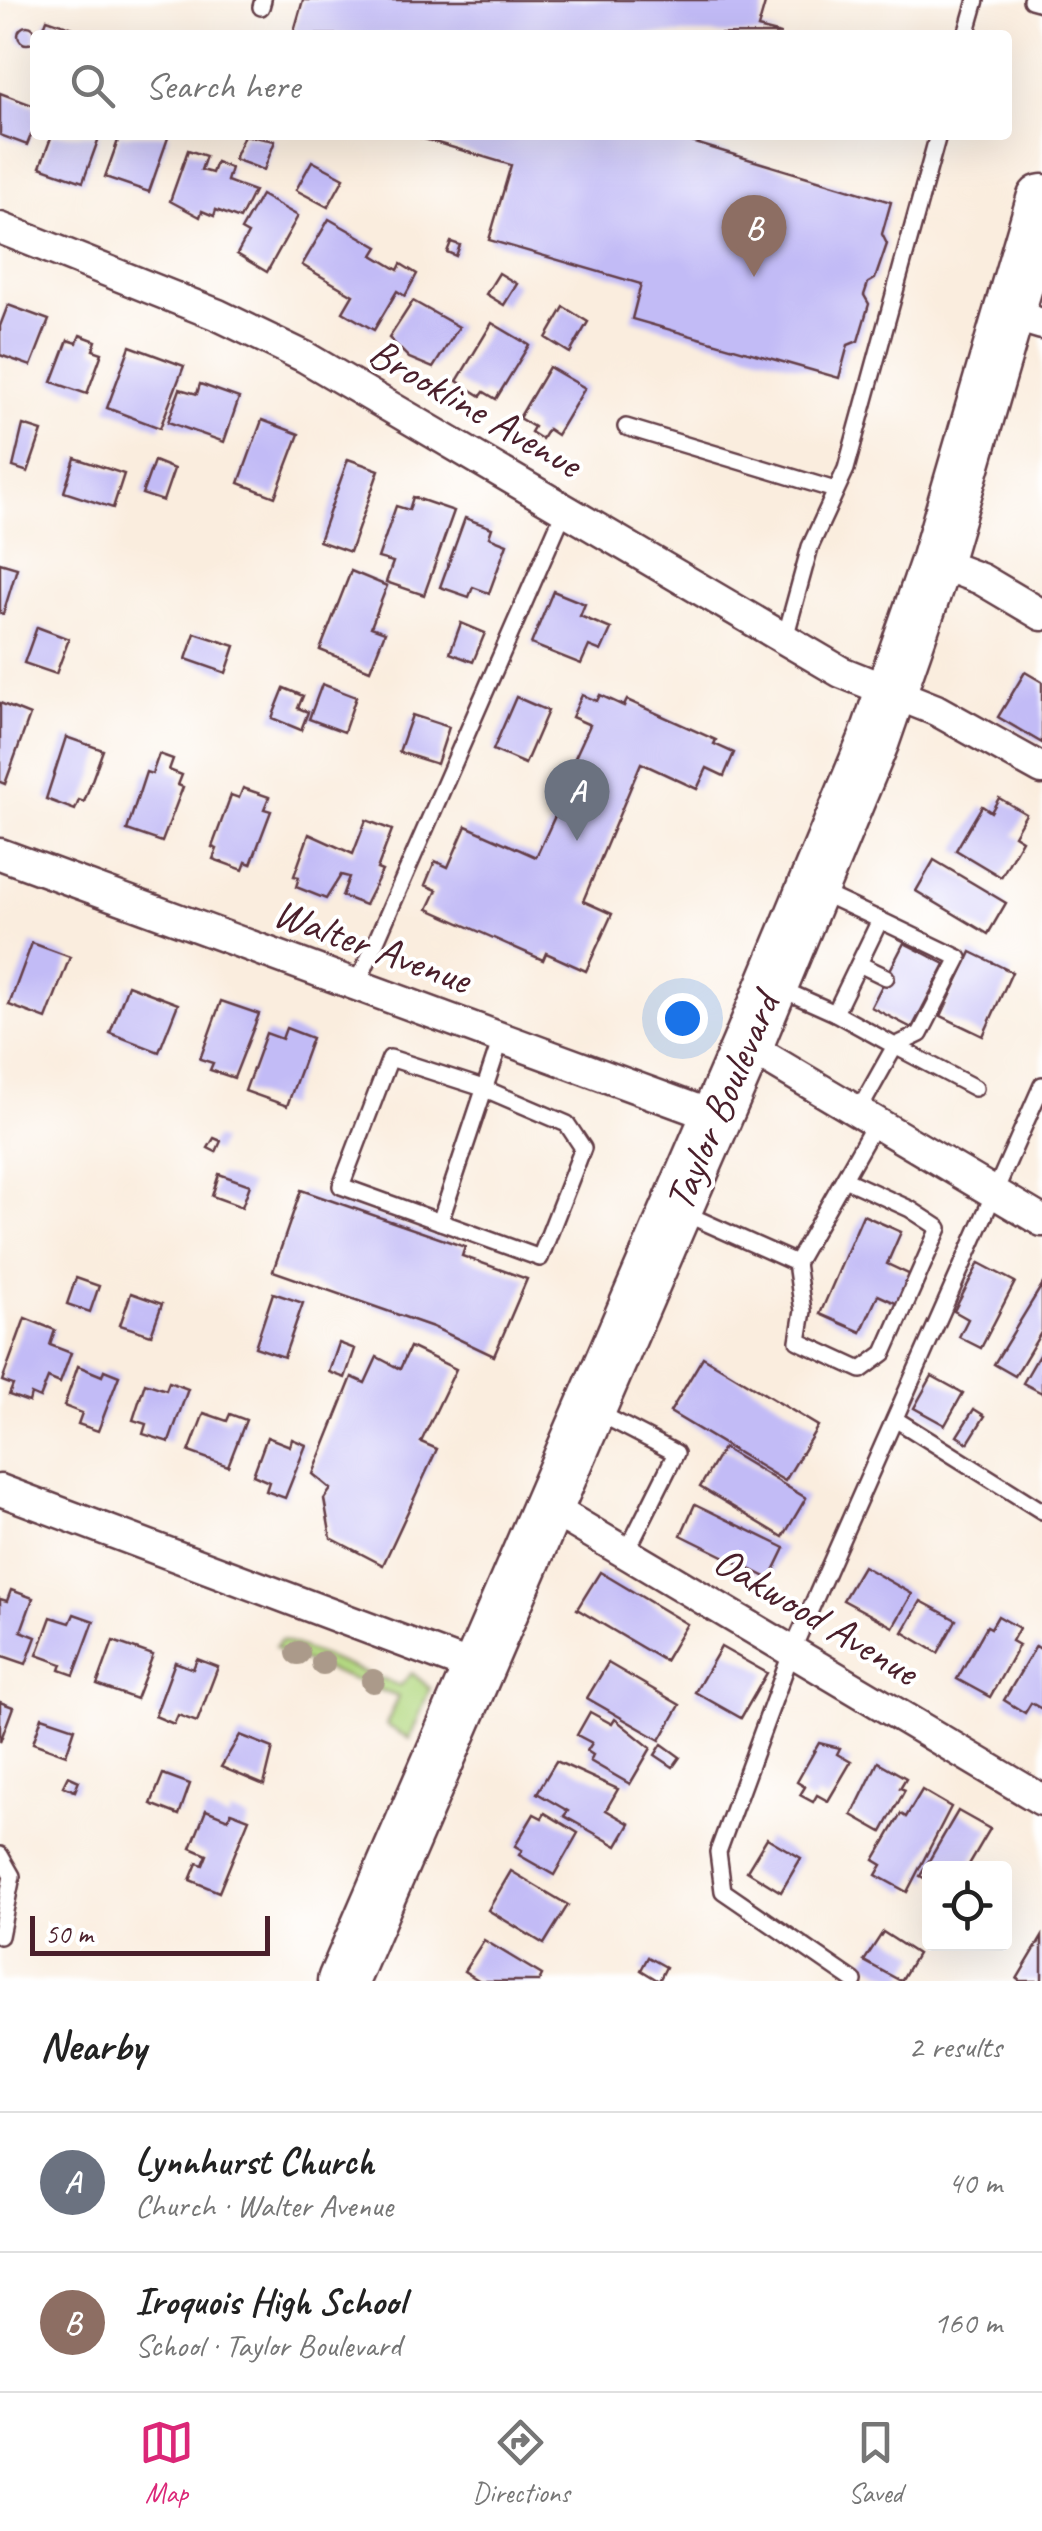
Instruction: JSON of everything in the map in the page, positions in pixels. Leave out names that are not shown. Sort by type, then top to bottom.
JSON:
[{"type":"main road","name":"Taylor Boulevard","points":[[343,1981],[747,1046],[891,692],[1026,319],[1042,200]]},
{"type":"street","name":"Brookline Avenue","points":[[0,228],[218,315],[306,358],[840,672],[936,710],[1042,769]]},
{"type":"street","points":[[936,562],[981,579],[1042,615]]},
{"type":"street","name":"Walter Avenue","points":[[0,854],[716,1117]]},
{"type":"street","points":[[747,1046],[1042,1222]]},
{"type":"street","points":[[0,1490],[477,1669]]},
{"type":"street","name":"Oakwood Avenue","points":[[547,1506],[1042,1800]]},
{"type":"lane","points":[[967,30],[976,0]]},
{"type":"lane","points":[[1031,0],[1042,2]]},
{"type":"lane","points":[[785,638],[810,547],[846,469],[937,140]]},
{"type":"lane","points":[[626,427],[835,490]]},
{"type":"lane","points":[[357,986],[565,509]]},
{"type":"lane","points":[[812,889],[959,958],[932,1000],[920,1034],[895,1046],[844,1178],[796,1263],[803,1311],[798,1341],[860,1370],[884,1353],[939,1228],[910,1209],[844,1178]]},
{"type":"lane","points":[[835,1013],[880,920]]},
{"type":"lane","points":[[859,964],[886,977]]},
{"type":"lane","points":[[772,985],[835,1013],[975,1088]]},
{"type":"lane","points":[[440,1222],[502,1039]]},
{"type":"lane","points":[[390,1058],[484,1088],[567,1124],[583,1148],[540,1258],[341,1186],[390,1058]]},
{"type":"lane","points":[[854,1981],[723,1891],[718,1852],[792,1651],[1042,1085]]},
{"type":"lane","points":[[676,1209],[796,1263]]},
{"type":"lane","points":[[590,1408],[676,1453],[626,1553]]},
{"type":"lane","points":[[895,1419],[1042,1510]]},
{"type":"lane","points":[[0,1856],[12,1876],[0,1936]]},
{"type":"green space","points":[[281,1640],[400,1686],[412,1673],[430,1688],[410,1739],[386,1725],[398,1697],[279,1651],[275,1647]]},
{"type":"building","points":[[303,0],[766,0],[758,28],[766,30],[294,30]]},
{"type":"building","points":[[47,19],[79,30],[43,30]]},
{"type":"building","points":[[21,29],[33,29],[30,42],[21,41]]},
{"type":"building","points":[[0,93],[30,104],[27,145],[0,135]]},
{"type":"building","points":[[50,140],[98,140],[83,182],[40,167]]},
{"type":"building","points":[[118,140],[167,140],[149,192],[105,177]]},
{"type":"building","points":[[242,140],[275,141],[264,170],[234,159]]},
{"type":"building","points":[[428,140],[685,140],[891,202],[882,234],[887,244],[875,279],[868,283],[864,295],[869,304],[858,341],[848,345],[839,378],[632,319],[641,284],[489,240],[511,165]]},
{"type":"building","points":[[188,150],[206,156],[201,170],[212,173],[216,162],[231,168],[227,181],[254,191],[240,219],[216,210],[214,216],[202,211],[200,217],[170,201]]},
{"type":"building","points":[[312,161],[344,178],[328,207],[296,190]]},
{"type":"building","points":[[261,195],[298,216],[267,272],[237,254],[248,234],[241,230]]},
{"type":"building","points":[[329,219],[378,247],[373,255],[398,270],[401,264],[417,274],[405,296],[397,291],[374,330],[343,312],[353,295],[302,265]]},
{"type":"building","points":[[451,242],[460,245],[456,256],[447,252]]},
{"type":"building","points":[[499,273],[517,284],[504,305],[486,294]]},
{"type":"building","points":[[413,301],[459,327],[433,368],[409,358],[389,338]]},
{"type":"building","points":[[8,305],[49,320],[31,366],[0,355],[0,326]]},
{"type":"building","points":[[564,307],[588,322],[570,353],[546,338]]},
{"type":"building","points":[[492,323],[529,345],[496,399],[484,392],[481,396],[457,381]]},
{"type":"building","points":[[80,335],[96,341],[93,350],[102,353],[87,394],[52,382],[68,340],[77,343]]},
{"type":"building","points":[[130,346],[184,366],[160,428],[107,408]]},
{"type":"building","points":[[549,367],[585,388],[557,435],[548,429],[542,439],[531,432],[534,427],[519,418]]},
{"type":"building","points":[[200,384],[239,398],[224,442],[168,422],[180,389],[197,394]]},
{"type":"building","points":[[262,420],[299,434],[275,497],[239,483]]},
{"type":"building","points":[[23,425],[42,431],[28,472],[13,467]]},
{"type":"building","points":[[75,458],[124,474],[113,508],[64,492]]},
{"type":"building","points":[[348,459],[379,470],[350,552],[319,541]]},
{"type":"building","points":[[154,461],[174,469],[163,501],[142,494]]},
{"type":"building","points":[[413,497],[454,511],[424,595],[386,582],[393,562],[378,558],[396,506],[409,510]]},
{"type":"building","points":[[465,518],[492,528],[489,537],[507,544],[489,593],[473,587],[469,597],[440,587]]},
{"type":"building","points":[[0,563],[17,568],[3,614],[0,613]]},
{"type":"building","points":[[351,571],[387,586],[371,627],[385,632],[370,670],[320,650]]},
{"type":"building","points":[[553,591],[585,604],[580,616],[611,629],[601,651],[589,646],[581,664],[531,644]]},
{"type":"building","points":[[461,623],[485,633],[473,662],[450,653]]},
{"type":"building","points":[[37,627],[69,639],[56,674],[24,663]]},
{"type":"building","points":[[195,633],[235,646],[226,673],[186,659]]},
{"type":"building","points":[[1025,672],[1042,682],[1042,743],[998,717]]},
{"type":"building","points":[[322,684],[356,697],[344,732],[309,719]]},
{"type":"building","points":[[284,688],[303,696],[298,708],[308,712],[301,730],[272,718]]},
{"type":"building","points":[[582,695],[597,701],[600,695],[624,706],[627,700],[716,740],[714,744],[734,753],[724,776],[707,768],[697,789],[641,763],[583,901],[612,914],[586,971],[546,953],[543,960],[428,909],[437,890],[425,885],[435,861],[448,867],[466,826],[536,857],[573,777],[567,775],[590,725],[572,717]]},
{"type":"building","points":[[516,697],[548,711],[525,764],[493,750]]},
{"type":"building","points":[[0,703],[30,715],[5,784],[0,782]]},
{"type":"building","points":[[412,715],[449,727],[437,764],[399,752]]},
{"type":"building","points":[[66,737],[103,750],[84,802],[79,800],[75,810],[46,799]]},
{"type":"building","points":[[159,754],[173,759],[169,770],[182,775],[178,785],[183,787],[162,842],[127,830],[146,772],[152,774]]},
{"type":"building","points":[[243,788],[269,797],[264,809],[271,811],[251,864],[246,862],[243,870],[213,859],[217,849],[212,847],[231,795],[239,798]]},
{"type":"building","points":[[999,798],[1026,814],[1014,835],[1022,840],[1001,877],[956,850],[982,806],[991,812]]},
{"type":"building","points":[[366,820],[392,830],[377,869],[382,871],[365,905],[342,896],[349,877],[341,875],[326,899],[296,887],[299,877],[294,876],[309,834],[353,854]]},
{"type":"building","points":[[934,860],[1006,903],[988,934],[916,891]]},
{"type":"building","points":[[32,943],[70,957],[46,1019],[9,1005]]},
{"type":"building","points":[[904,943],[945,964],[912,1028],[871,1007]]},
{"type":"building","points":[[971,952],[1012,972],[983,1036],[941,1016]]},
{"type":"building","points":[[128,985],[178,1004],[159,1052],[110,1033]]},
{"type":"building","points":[[221,1001],[259,1014],[234,1078],[210,1070],[213,1063],[200,1059]]},
{"type":"building","points":[[286,1028],[312,1038],[287,1106],[245,1091],[266,1033],[282,1039]]},
{"type":"building","points":[[214,1138],[221,1141],[216,1152],[208,1148]]},
{"type":"building","points":[[219,1174],[250,1185],[242,1207],[212,1196]]},
{"type":"building","points":[[301,1190],[465,1247],[462,1256],[527,1279],[494,1356],[433,1327],[273,1271]]},
{"type":"building","points":[[863,1215],[901,1232],[887,1264],[913,1276],[900,1305],[878,1295],[861,1332],[820,1314]]},
{"type":"building","points":[[979,1263],[1015,1282],[981,1348],[959,1337],[968,1319],[954,1311]]},
{"type":"building","points":[[76,1278],[99,1286],[90,1312],[67,1304]]},
{"type":"building","points":[[1042,1285],[1042,1331],[1015,1376],[994,1364]]},
{"type":"building","points":[[131,1293],[162,1304],[151,1335],[120,1325]]},
{"type":"building","points":[[273,1293],[303,1303],[284,1357],[255,1347]]},
{"type":"building","points":[[25,1318],[55,1330],[50,1345],[71,1353],[60,1383],[48,1378],[40,1398],[31,1394],[29,1402],[9,1395],[13,1385],[2,1381]]},
{"type":"building","points":[[339,1343],[355,1349],[345,1378],[329,1372]]},
{"type":"building","points":[[410,1347],[456,1369],[421,1442],[437,1449],[383,1565],[331,1538],[324,1499],[331,1489],[313,1474],[352,1377],[365,1383],[377,1357],[400,1369]]},
{"type":"building","points":[[1042,1350],[1042,1393],[1023,1383]]},
{"type":"building","points":[[703,1357],[818,1426],[785,1481],[670,1412]]},
{"type":"building","points":[[78,1366],[102,1376],[104,1370],[119,1376],[98,1431],[78,1424],[82,1413],[64,1406]]},
{"type":"building","points":[[932,1376],[963,1393],[945,1425],[914,1408]]},
{"type":"building","points":[[169,1382],[188,1389],[169,1442],[143,1434],[146,1424],[133,1420],[145,1383],[166,1390]]},
{"type":"building","points":[[974,1409],[985,1416],[968,1443],[957,1436]]},
{"type":"building","points":[[204,1413],[227,1421],[230,1414],[246,1420],[228,1466],[189,1452]]},
{"type":"building","points":[[267,1437],[290,1446],[292,1439],[306,1445],[285,1498],[266,1491],[269,1482],[253,1475]]},
{"type":"building","points":[[723,1448],[806,1498],[783,1537],[700,1487]]},
{"type":"building","points":[[695,1504],[785,1548],[770,1579],[681,1535]]},
{"type":"building","points":[[863,1566],[912,1594],[893,1627],[843,1600]]},
{"type":"building","points":[[600,1572],[687,1624],[665,1661],[577,1609]]},
{"type":"building","points":[[11,1590],[33,1598],[21,1631],[36,1637],[26,1664],[0,1655],[0,1599],[7,1601]]},
{"type":"building","points":[[921,1601],[956,1620],[938,1653],[903,1632]]},
{"type":"building","points":[[74,1614],[94,1621],[74,1675],[60,1670],[62,1664],[37,1655],[51,1617],[70,1623]]},
{"type":"building","points":[[998,1616],[1019,1628],[1012,1641],[1019,1645],[990,1697],[957,1679],[987,1626],[991,1628]]},
{"type":"building","points":[[113,1641],[153,1655],[136,1699],[97,1685]]},
{"type":"building","points":[[1036,1646],[1042,1650],[1042,1709],[1031,1703],[1025,1713],[1004,1700]]},
{"type":"building","points":[[721,1647],[767,1673],[741,1718],[695,1692]]},
{"type":"building","points":[[197,1659],[218,1667],[197,1722],[178,1715],[174,1724],[155,1716],[175,1662],[193,1669]]},
{"type":"building","points":[[608,1663],[680,1705],[660,1740],[587,1698]]},
{"type":"building","points":[[0,1702],[13,1707],[0,1742]]},
{"type":"building","points":[[590,1712],[612,1724],[615,1719],[651,1748],[630,1784],[590,1761],[593,1755],[587,1751],[592,1743],[577,1735]]},
{"type":"building","points":[[42,1717],[75,1728],[66,1755],[33,1743]]},
{"type":"building","points":[[240,1735],[273,1748],[264,1785],[221,1767]]},
{"type":"building","points":[[819,1743],[840,1748],[837,1754],[851,1762],[828,1801],[817,1795],[813,1802],[800,1795],[805,1787],[797,1782]]},
{"type":"building","points":[[662,1744],[680,1757],[673,1767],[655,1755]]},
{"type":"building","points":[[556,1761],[618,1789],[606,1810],[630,1824],[617,1846],[564,1816],[568,1811],[537,1793]]},
{"type":"building","points":[[878,1762],[906,1778],[900,1788],[905,1790],[882,1832],[852,1815]]},
{"type":"building","points":[[163,1774],[190,1784],[179,1815],[151,1804]]},
{"type":"building","points":[[68,1776],[79,1781],[75,1791],[63,1786]]},
{"type":"building","points":[[922,1790],[951,1807],[907,1892],[876,1875],[882,1865],[874,1860],[901,1814],[906,1817]]},
{"type":"building","points":[[206,1810],[228,1819],[231,1812],[249,1819],[219,1892],[190,1880],[197,1863],[203,1865],[207,1855],[191,1848]]},
{"type":"building","points":[[958,1811],[990,1829],[971,1861],[929,1861]]},
{"type":"building","points":[[545,1813],[578,1833],[554,1875],[519,1855],[522,1850],[515,1846],[534,1814],[542,1818]]},
{"type":"building","points":[[767,1838],[801,1858],[781,1892],[747,1871]]},
{"type":"building","points":[[511,1871],[568,1905],[544,1944],[488,1910]]},
{"type":"building","points":[[883,1932],[917,1954],[901,1981],[864,1961]]},
{"type":"building","points":[[1042,1937],[1042,1981],[1020,1981],[1017,1979]]},
{"type":"building","points":[[484,1940],[542,1975],[539,1981],[480,1981],[464,1971]]},
{"type":"building","points":[[648,1957],[666,1967],[659,1981],[641,1970]]},
{"type":"place","name":"Iroquois High School","points":[[754,277]]},
{"type":"place","name":"Lynnhurst Church","points":[[577,841]]}]
